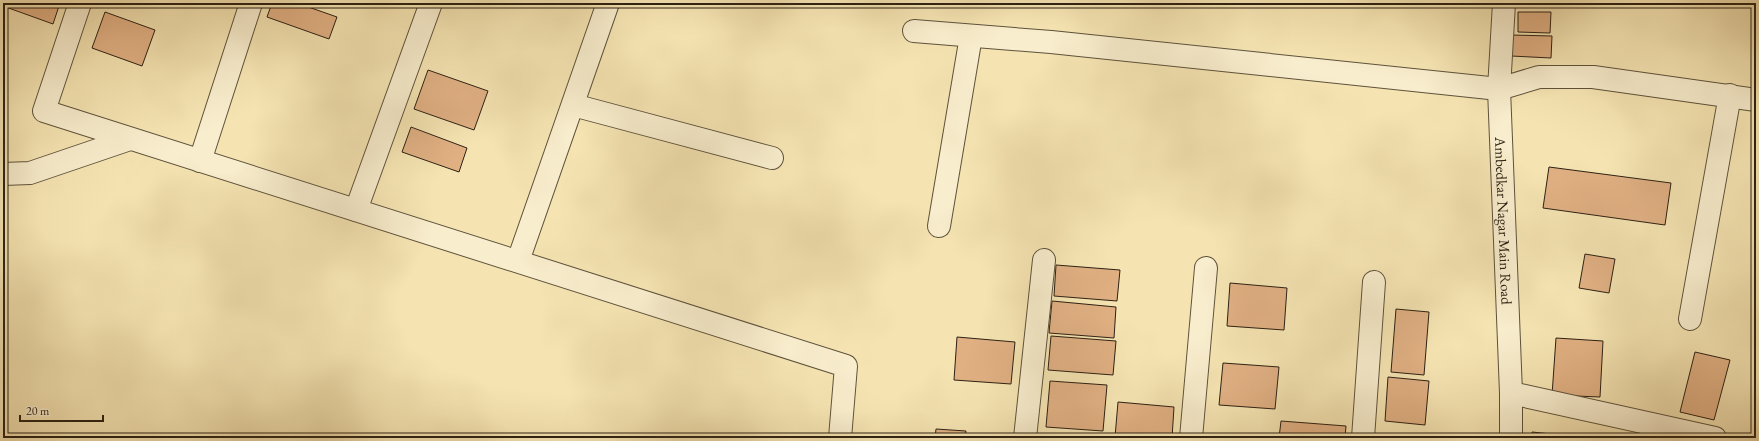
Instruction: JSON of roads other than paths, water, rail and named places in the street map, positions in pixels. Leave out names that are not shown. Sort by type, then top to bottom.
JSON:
[{"type":"street","points":[[80,3],[44,111],[846,366],[840,438]]},
{"type":"street","points":[[200,161],[251,3]]},
{"type":"street","points":[[356,210],[430,3]]},
{"type":"street","points":[[518,262],[608,3]]},
{"type":"street","name":"Ambedkar Nagar Main Road","points":[[1504,3],[1499,89],[1511,393],[1511,438]]},
{"type":"street","points":[[914,31],[1051,42],[1499,89],[1539,77],[1593,77],[1730,95],[1756,100]]},
{"type":"street","points":[[939,226],[971,36]]},
{"type":"street","points":[[1690,319],[1730,95]]},
{"type":"street","points":[[572,105],[772,158]]},
{"type":"street","points":[[3,174],[30,173],[130,139]]},
{"type":"street","points":[[1025,438],[1044,260]]},
{"type":"street","points":[[1191,438],[1206,268]]},
{"type":"street","points":[[1363,438],[1374,282]]},
{"type":"street","points":[[1511,393],[1715,438]]}]
